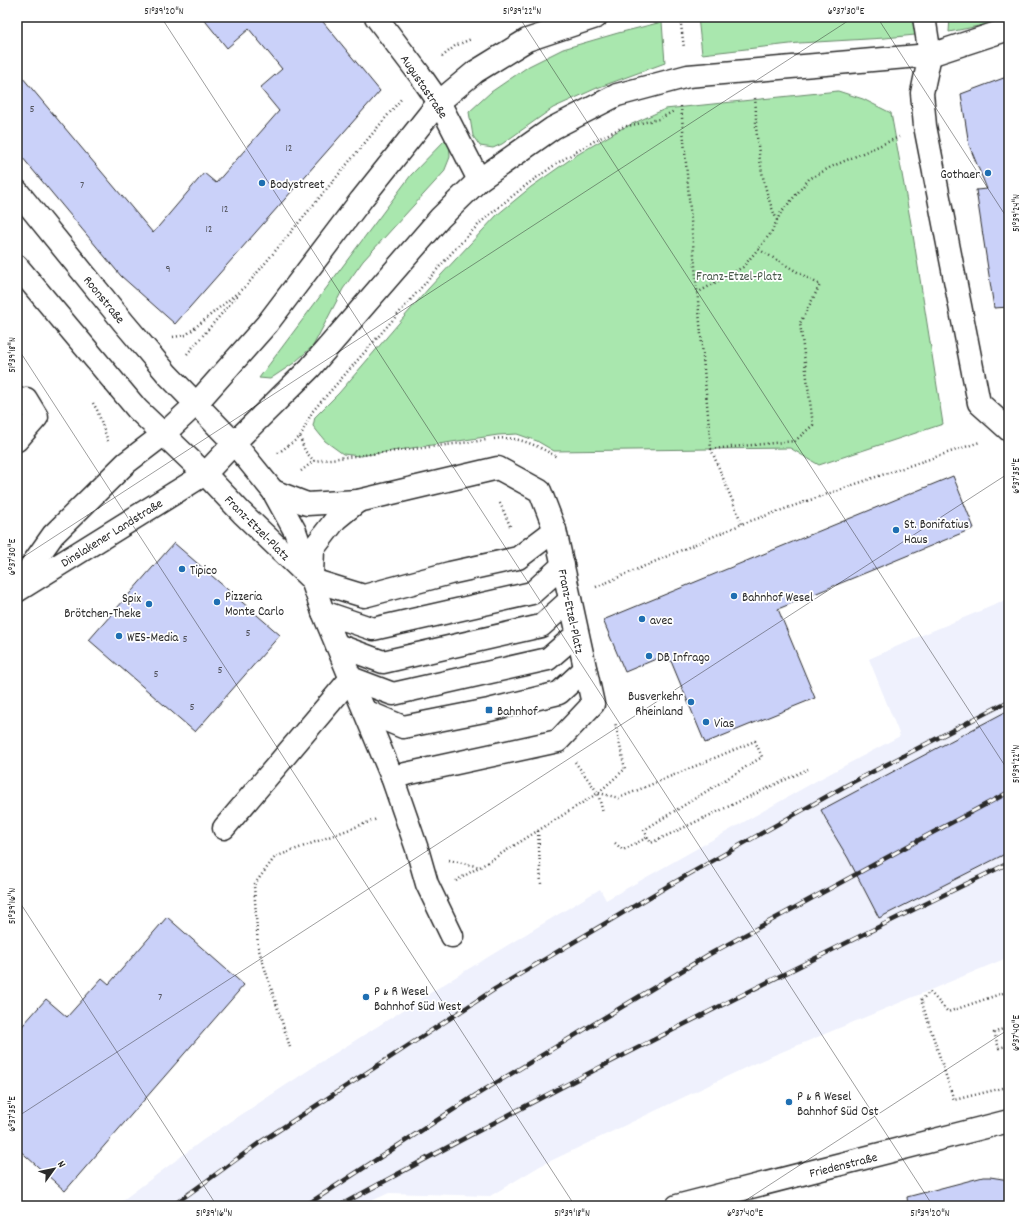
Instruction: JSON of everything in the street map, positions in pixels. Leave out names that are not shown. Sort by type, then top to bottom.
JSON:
[{"type":"main road","name":"Augustastraße","points":[[376,17],[439,102],[479,180]]},
{"type":"main road","name":"Dinslakener Landstraße","points":[[17,586],[53,535],[126,463],[164,434],[196,404],[267,324],[361,200],[439,102],[475,72],[527,40],[563,23],[596,17]]},
{"type":"main road","points":[[924,17],[930,55],[922,93],[925,126],[979,403],[1009,430]]},
{"type":"main road","name":"Dinslakener Landstraße","points":[[17,591],[205,474],[234,443],[310,368],[440,218],[479,180],[552,128],[617,95],[688,76],[930,55],[1009,29]]},
{"type":"main road","name":"Roonstraße","points":[[17,191],[124,323],[168,374],[234,443]]},
{"type":"main road","name":"Franz-Etzel-Platz","points":[[17,266],[137,409],[312,580]]},
{"type":"main road","points":[[17,440],[38,417],[20,397]]},
{"type":"main road","name":"Franz-Etzel-Platz","points":[[234,443],[273,491],[295,531],[323,612],[392,777],[417,849],[427,884],[452,936]]},
{"type":"main road","name":"Franz-Etzel-Platz","points":[[273,491],[306,504],[358,501],[498,468],[540,491],[555,530],[593,704],[558,741]]},
{"type":"main road","name":"Franz-Etzel-Platz","points":[[312,580],[313,549],[336,519],[358,501]]},
{"type":"main road","points":[[312,580],[364,596],[450,573],[518,558],[555,530]]},
{"type":"main road","points":[[323,612],[373,629],[532,594],[563,565]]},
{"type":"main road","points":[[337,645],[383,662],[541,626],[570,600]]},
{"type":"main road","points":[[224,828],[351,678],[393,694],[548,658],[577,634]]},
{"type":"main road","points":[[365,711],[403,727],[489,710],[559,693],[585,669]]},
{"type":"main road","points":[[392,777],[558,741]]},
{"type":"main road","name":"Friedenstraße","points":[[677,1206],[1009,1121]]},
{"type":"path","points":[[168,374],[209,330],[420,75],[455,46],[477,36]]},
{"type":"path","points":[[752,70],[760,164],[769,204],[777,220]]},
{"type":"path","points":[[688,76],[681,107],[711,449],[742,524]]},
{"type":"path","points":[[314,461],[305,452],[300,437],[312,412],[480,222],[529,182],[596,140],[623,127],[659,119],[681,107]]},
{"type":"path","points":[[697,293],[743,267],[771,233],[780,214],[809,179],[831,167],[925,126]]},
{"type":"path","points":[[711,449],[795,441],[813,425],[800,323],[820,285],[758,249]]},
{"type":"path","points":[[109,443],[137,409]]},
{"type":"path","points":[[273,491],[314,461],[502,437],[526,442],[557,457]]},
{"type":"path","points":[[596,587],[742,524],[987,440]]},
{"type":"path","points":[[558,741],[598,793],[603,813]]},
{"type":"path","points":[[598,793],[619,798],[755,741],[762,757],[644,830],[651,844],[808,769]]},
{"type":"path","points":[[290,1048],[258,947],[254,886],[275,856],[380,818]]},
{"type":"path","points":[[538,831],[541,884]]},
{"type":"path","points":[[614,843],[623,850],[648,837]]},
{"type":"path","points":[[1009,991],[948,1012],[930,992],[920,1000],[954,1100],[1008,1088],[1009,1084]]},
{"type":"path","points":[[1009,1026],[994,1033],[999,1048],[1009,1045]]},
{"type":"shaded area","points":[[1009,599],[1009,957],[753,1064],[540,1166],[490,1196],[389,1193],[360,1206],[115,1206],[203,1140],[318,1064],[465,971],[600,889],[606,900],[816,781],[900,736],[869,659]]},
{"type":"green space","points":[[698,17],[921,17],[922,28],[915,35],[799,43],[702,54]]},
{"type":"green space","points":[[950,17],[1009,17],[1009,20],[949,32]]},
{"type":"green space","points":[[662,22],[665,63],[597,88],[553,108],[502,144],[493,148],[480,146],[473,136],[469,112],[491,92],[529,66],[563,49]]},
{"type":"green space","name":"Franz-Etzel-Platz","points":[[838,91],[863,99],[891,113],[913,235],[943,424],[819,465],[790,448],[554,451],[537,441],[517,434],[498,435],[359,456],[343,454],[325,441],[313,426],[315,417],[339,393],[428,289],[497,215],[531,187],[575,156],[621,129],[665,109]]},
{"type":"green space","points":[[449,136],[450,157],[444,172],[363,261],[343,289],[313,346],[294,363],[270,379],[259,378],[411,175]]},
{"type":"building","points":[[202,17],[319,17],[380,91],[175,324],[121,276],[17,151],[17,71],[153,233],[204,173],[216,183],[279,111],[260,88],[282,69],[249,29],[227,48]]},
{"type":"building","points":[[1009,76],[1009,307],[994,308],[976,190],[987,189],[969,145],[961,94]]},
{"type":"building","points":[[953,476],[974,528],[778,609],[815,698],[705,743],[668,654],[625,672],[603,620]]},
{"type":"building","points":[[174,543],[280,635],[195,732],[89,640]]},
{"type":"building","points":[[1009,710],[1009,852],[879,918],[821,810]]},
{"type":"building","points":[[167,917],[244,985],[65,1191],[17,1148],[17,1032],[46,999],[67,1017],[102,978],[109,984]]},
{"type":"building","points":[[983,1177],[1009,1180],[1009,1206],[908,1206],[907,1197]]},
{"type":"railway","points":[[172,1206],[259,1143],[495,989],[668,886],[847,785],[1009,701]]},
{"type":"railway","points":[[305,1206],[476,1095],[708,955],[1009,792]]},
{"type":"railway","points":[[339,1206],[588,1073],[1009,863]]},
{"type":"place","name":"Gothaer","points":[[988,173]]},
{"type":"place","name":"Bodystreet","points":[[262,183]]},
{"type":"place","name":"St. Bonifatius Haus","points":[[896,530]]},
{"type":"place","name":"Tipico","points":[[182,569]]},
{"type":"place","name":"Bahnhof Wesel","points":[[734,596]]},
{"type":"place","name":"Pizzeria Monte Carlo","points":[[217,602]]},
{"type":"place","name":"Spix Brötchen-Theke","points":[[149,604]]},
{"type":"place","name":"avec","points":[[642,619]]},
{"type":"place","name":"WES-Media","points":[[119,636]]},
{"type":"place","name":"DB Infrago","points":[[649,656]]},
{"type":"place","name":"Busverkehr Rheinland","points":[[691,702]]},
{"type":"place","name":"Bahnhof","points":[[489,710]]},
{"type":"place","name":"Vias","points":[[706,722]]},
{"type":"place","name":"P & R Wesel Bahnhof Süd West","points":[[366,997]]},
{"type":"place","name":"P & R Wesel Bahnhof Süd Ost","points":[[789,1102]]}]
